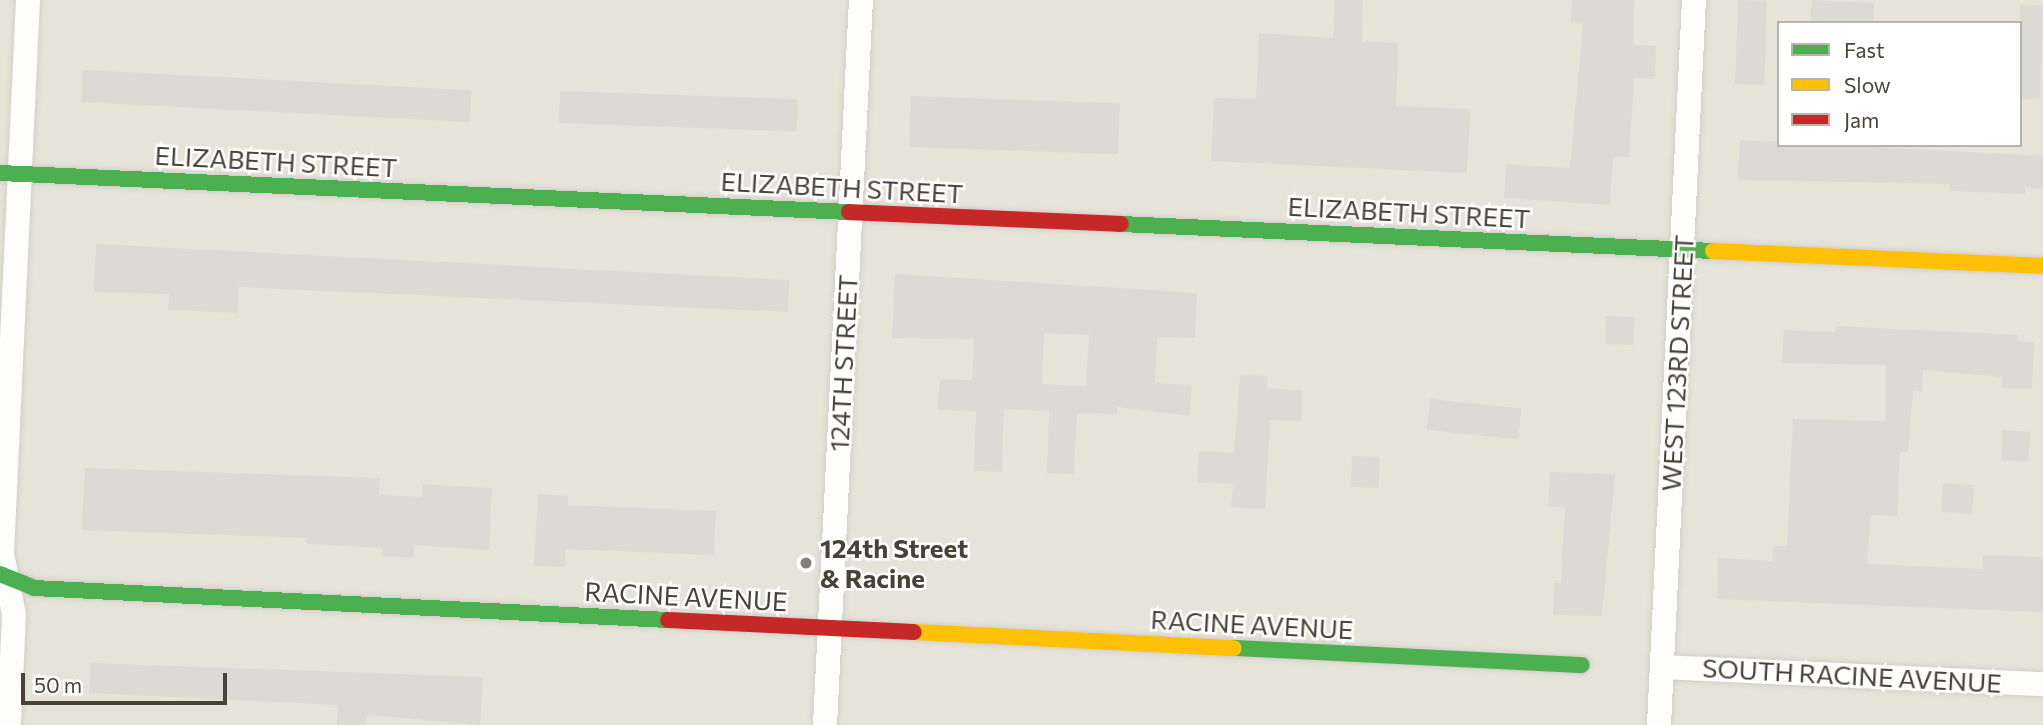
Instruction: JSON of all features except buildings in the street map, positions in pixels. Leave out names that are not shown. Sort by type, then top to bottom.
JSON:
[{"type":"street","points":[[9,725],[14,615],[2,553],[10,174],[28,0]]},
{"type":"street","name":"124TH STREET","points":[[825,725],[861,0]]},
{"type":"street","name":"WEST 123RD STREET","points":[[1659,725],[1694,0]]},
{"type":"street","name":"ELIZABETH STREET","points":[[10,174],[2043,266]]},
{"type":"street","name":"RACINE AVENUE","points":[[4,574],[31,588],[1582,665]]},
{"type":"street","name":"SOUTH RACINE AVENUE","points":[[1662,667],[2043,684]]},
{"type":"shaded area","points":[[0,0],[2043,0],[2043,725],[0,725]]},
{"type":"traffic: fast","points":[[0,173],[849,212]]},
{"type":"traffic: fast","points":[[1121,224],[1713,251]]},
{"type":"traffic: fast","points":[[0,574],[34,588],[668,620]]},
{"type":"traffic: fast","points":[[1234,648],[1582,665]]},
{"type":"traffic: slow","points":[[1713,251],[2043,266]]},
{"type":"traffic: slow","points":[[914,632],[1234,648]]},
{"type":"traffic: jam","points":[[849,212],[1121,224]]},
{"type":"traffic: jam","points":[[668,620],[914,632]]},
{"type":"place","name":"124th Street & Racine","points":[[806,563]]}]
